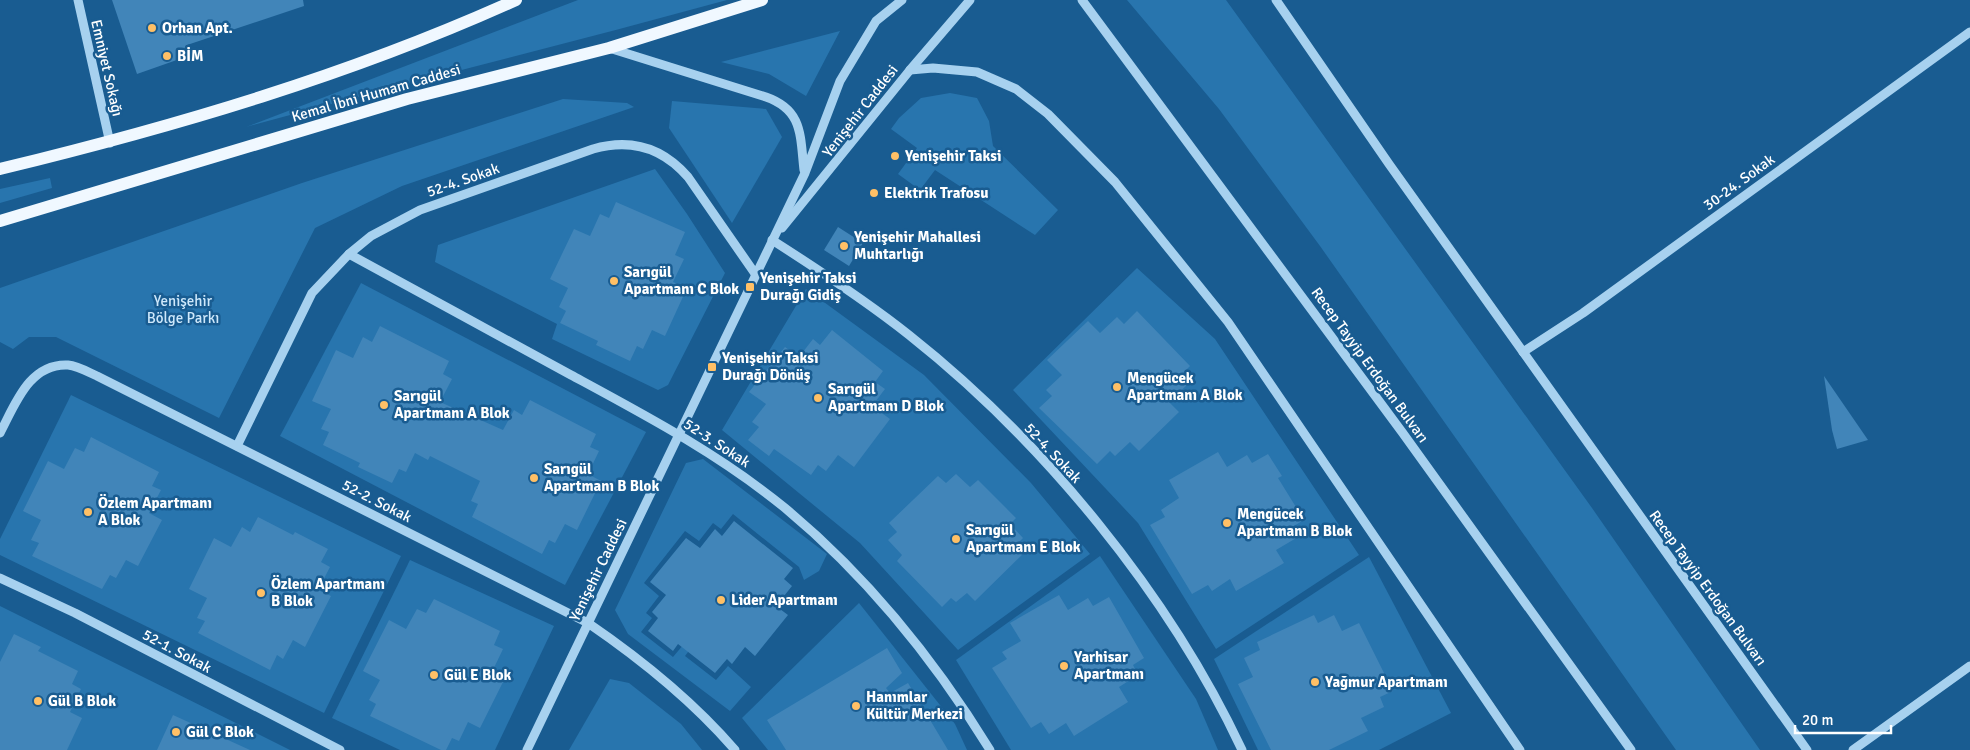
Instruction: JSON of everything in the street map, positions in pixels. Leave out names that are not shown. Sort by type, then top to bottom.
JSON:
[{"type":"main road","name":"Kemal İbni Humam Caddesi","points":[[0,169],[110,142],[268,96],[354,67],[516,0]]},
{"type":"main road","name":"Kemal İbni Humam Caddesi","points":[[0,222],[407,99],[609,48],[762,0]]},
{"type":"street","name":"Emniyet Sokağı","points":[[78,0],[110,142]]},
{"type":"street","name":"Yenişehir Caddesi","points":[[527,750],[805,173],[840,81],[876,21],[902,0]]},
{"type":"street","name":"Yenişehir Caddesi","points":[[772,240],[852,144],[910,70],[970,0]]},
{"type":"street","name":"Recep Tayyip Erdoğan Bulvarı","points":[[1082,0],[1402,432],[1631,750]]},
{"type":"street","name":"Recep Tayyip Erdoğan Bulvarı","points":[[1276,0],[1389,164],[1807,750]]},
{"type":"street","name":"30-24. Sokak","points":[[1523,352],[1583,313],[1970,32]]},
{"type":"street","points":[[609,48],[784,104],[794,116],[799,130],[805,173]]},
{"type":"street","points":[[910,70],[933,68],[977,72],[1016,89],[1048,114],[1115,182],[1228,322],[1520,750]]},
{"type":"street","name":"52-4. Sokak","points":[[237,446],[312,293],[349,254],[371,236],[420,210],[610,144],[628,143],[645,146],[676,163],[688,177],[756,275]]},
{"type":"street","name":"52-4. Sokak","points":[[772,240],[839,283],[909,335],[964,382],[1021,437],[1074,496],[1130,566],[1169,622],[1242,750]]},
{"type":"street","name":"52-3. Sokak","points":[[349,254],[679,434],[733,469],[785,508],[859,577],[920,646],[958,698],[990,750]]},
{"type":"street","name":"52-2. Sokak","points":[[0,433],[29,380],[42,371],[67,365],[97,376],[588,622],[635,655],[679,692],[735,750]]},
{"type":"street","name":"52-1. Sokak","points":[[0,578],[75,613],[340,750]]},
{"type":"street","points":[[1853,750],[1970,666]]},
{"type":"green space","points":[[578,0],[727,0],[246,127]]},
{"type":"green space","points":[[1127,0],[1226,0],[1592,508],[1760,750],[1676,750],[1320,246],[1219,109]]},
{"type":"green space","points":[[840,31],[806,96],[769,74],[721,62]]},
{"type":"green space","points":[[950,93],[977,98],[989,121],[993,146],[1058,210],[1035,235],[935,170],[920,190],[898,174],[917,148],[891,129],[899,118],[921,98]]},
{"type":"green space","name":"Yenişehir Bölge Parkı","points":[[563,99],[627,103],[634,107],[402,186],[315,228],[219,418],[56,337],[29,337],[13,349],[0,342],[0,288],[302,183]]},
{"type":"green space","points":[[672,101],[766,109],[782,137],[732,223],[669,128]]},
{"type":"green space","points":[[655,169],[725,273],[668,385],[658,390],[552,339],[557,324],[435,262],[438,245]]},
{"type":"green space","points":[[50,178],[52,188],[0,203],[0,189]]},
{"type":"green space","points":[[1137,268],[1215,339],[1359,555],[1216,649],[1138,523],[1013,390]]},
{"type":"green space","points":[[361,283],[646,432],[565,585],[280,436]]},
{"type":"green space","points":[[806,289],[924,375],[1031,483],[1090,554],[958,650],[860,543],[722,430]]},
{"type":"green space","points":[[71,395],[401,556],[324,713],[0,555],[0,539]]},
{"type":"green space","points":[[703,459],[827,554],[819,571],[804,580],[799,567],[733,514],[721,529],[713,523],[699,541],[685,531],[644,583],[659,596],[646,613],[652,618],[641,632],[673,657],[694,632],[700,636],[685,656],[716,680],[728,666],[751,687],[730,711],[628,634],[615,610],[686,463]]},
{"type":"green space","points":[[1100,556],[1196,699],[1218,750],[1011,750],[956,660]]},
{"type":"green space","points":[[1369,557],[1451,713],[1379,750],[1258,750],[1214,659]]},
{"type":"green space","points":[[410,560],[554,626],[495,750],[400,750],[332,718]]},
{"type":"green space","points":[[859,603],[955,724],[967,750],[768,750],[742,718]]},
{"type":"green space","points":[[0,606],[290,750],[0,750]]},
{"type":"green space","points":[[610,679],[629,683],[681,724],[702,750],[569,750]]},
{"type":"building","points":[[112,0],[303,0],[304,6],[187,45],[191,55],[137,74]]},
{"type":"building","name":"Sarıgül Apartmanı C Blok","points":[[616,202],[685,232],[675,255],[684,259],[673,282],[687,288],[665,336],[652,330],[643,349],[637,346],[630,361],[596,345],[598,341],[560,323],[566,311],[559,307],[568,288],[550,279],[574,229],[590,236],[600,214],[609,218]]},
{"type":"building","name":"Yenişehir Mahallesi Muhtarlığı","points":[[838,227],[863,243],[849,266],[824,250]]},
{"type":"building","name":"Mengücek Apartmanı A Blok","points":[[1137,311],[1190,366],[1180,376],[1188,384],[1169,402],[1179,412],[1139,451],[1130,442],[1115,456],[1110,451],[1097,464],[1039,408],[1052,396],[1046,390],[1062,375],[1047,360],[1088,321],[1100,333],[1117,317],[1124,324]]},
{"type":"building","points":[[380,326],[449,361],[443,374],[452,379],[440,402],[503,430],[514,410],[522,415],[530,400],[596,434],[590,447],[599,451],[588,474],[601,481],[577,530],[565,524],[555,543],[549,540],[542,554],[472,517],[478,504],[471,501],[480,481],[430,456],[428,460],[415,453],[406,472],[399,469],[392,483],[358,467],[360,463],[323,445],[329,432],[321,429],[331,409],[312,401],[336,350],[353,358],[363,337],[372,342]]},
{"type":"building","name":"Sarıgül Apartmanı D Blok","points":[[832,330],[883,371],[875,382],[885,389],[872,406],[890,419],[854,467],[838,455],[826,471],[818,465],[811,475],[774,449],[769,456],[748,440],[759,427],[752,422],[766,404],[749,392],[785,347],[799,357],[813,339],[820,345]]},
{"type":"building","points":[[1824,376],[1868,440],[1837,449],[1832,430]]},
{"type":"building","name":"Özlem Apartmanı A Blok","points":[[91,437],[159,472],[152,486],[161,490],[149,513],[162,520],[138,566],[126,560],[116,578],[110,575],[102,589],[32,556],[39,543],[31,540],[41,520],[23,511],[48,461],[64,469],[75,448],[84,452]]},
{"type":"building","name":"Mengücek Apartmanı B Blok","points":[[1218,452],[1227,467],[1247,455],[1252,463],[1268,454],[1282,476],[1278,478],[1304,520],[1292,527],[1298,537],[1276,550],[1284,563],[1236,591],[1230,579],[1212,591],[1208,585],[1192,594],[1150,525],[1165,517],[1161,510],[1179,498],[1169,480]]},
{"type":"building","name":"Sarıgül Apartmanı E Blok","points":[[956,474],[970,487],[978,480],[1016,518],[1010,524],[1023,538],[1017,544],[1025,552],[975,601],[967,593],[956,602],[951,598],[942,607],[897,561],[902,555],[888,540],[897,532],[889,523],[938,476],[946,483]]},
{"type":"building","name":"Özlem Apartmanı B Blok","points":[[258,517],[293,535],[295,532],[328,549],[321,562],[330,567],[318,590],[331,596],[305,647],[293,640],[283,659],[277,655],[270,670],[198,633],[205,621],[197,618],[207,598],[189,589],[214,538],[231,547],[242,527],[250,532]]},
{"type":"building","name":"Lider Apartmanı","points":[[734,521],[793,568],[784,579],[792,586],[776,606],[788,615],[755,656],[745,647],[732,664],[727,659],[715,673],[678,644],[673,651],[648,631],[658,618],[652,612],[666,595],[650,582],[686,538],[700,548],[715,529],[722,536]]},
{"type":"building","name":"Yarhisar Apartmanı","points":[[1059,595],[1068,610],[1088,598],[1093,606],[1109,597],[1144,658],[1133,665],[1138,675],[1119,687],[1128,702],[1074,736],[1066,723],[1049,734],[1041,722],[1031,728],[992,668],[1007,659],[1002,652],[1021,641],[1010,623]]},
{"type":"building","name":"Gül E Blok","points":[[434,599],[500,631],[494,645],[503,649],[492,672],[505,678],[480,728],[468,722],[459,741],[452,738],[446,750],[441,750],[370,716],[376,704],[369,700],[380,680],[363,671],[389,620],[406,629],[417,609],[426,613]]},
{"type":"building","name":"Yağmur Apartmanı","points":[[1314,615],[1318,623],[1334,615],[1342,631],[1359,623],[1393,691],[1380,697],[1384,707],[1361,718],[1368,731],[1329,750],[1271,750],[1238,684],[1253,677],[1244,658],[1260,650],[1257,642]]},
{"type":"building","name":"Gül B Blok","points":[[14,634],[41,647],[38,651],[78,671],[72,684],[81,689],[70,712],[82,718],[67,750],[0,750],[0,662]]},
{"type":"building","name":"Hanımlar Kültür Merkezi","points":[[887,648],[902,673],[886,688],[890,693],[908,683],[948,750],[786,750],[767,720]]},
{"type":"building","points":[[173,715],[250,750],[157,750]]},
{"type":"place","name":"Orhan Apt.","points":[[152,28]]},
{"type":"place","name":"BİM","points":[[167,56]]},
{"type":"place","name":"Yenişehir Taksi","points":[[895,156]]},
{"type":"place","name":"Elektrik Trafosu","points":[[874,193]]},
{"type":"place","name":"Yenişehir Mahallesi Muhtarlığı","points":[[844,246]]},
{"type":"place","name":"Sarıgül Apartmanı C Blok","points":[[614,281]]},
{"type":"place","name":"Yenişehir Taksi Durağı Gidiş","points":[[750,287]]},
{"type":"place","name":"Yenişehir Taksi Durağı Dönüş","points":[[712,367]]},
{"type":"place","name":"Mengücek Apartmanı A Blok","points":[[1117,387]]},
{"type":"place","name":"Sarıgül Apartmanı D Blok","points":[[818,398]]},
{"type":"place","name":"Sarıgül Apartmanı A Blok","points":[[384,405]]},
{"type":"place","name":"Sarıgül Apartmanı B Blok","points":[[534,478]]},
{"type":"place","name":"Özlem Apartmanı A Blok","points":[[88,512]]},
{"type":"place","name":"Mengücek Apartmanı B Blok","points":[[1227,523]]},
{"type":"place","name":"Sarıgül Apartmanı E Blok","points":[[956,539]]},
{"type":"place","name":"Özlem Apartmanı B Blok","points":[[261,593]]},
{"type":"place","name":"Lider Apartmanı","points":[[721,600]]},
{"type":"place","name":"Yarhisar Apartmanı","points":[[1064,666]]},
{"type":"place","name":"Gül E Blok","points":[[434,675]]},
{"type":"place","name":"Yağmur Apartmanı","points":[[1315,682]]},
{"type":"place","name":"Gül B Blok","points":[[38,701]]},
{"type":"place","name":"Hanımlar Kültür Merkezi","points":[[856,706]]},
{"type":"place","name":"Gül C Blok","points":[[176,732]]}]
